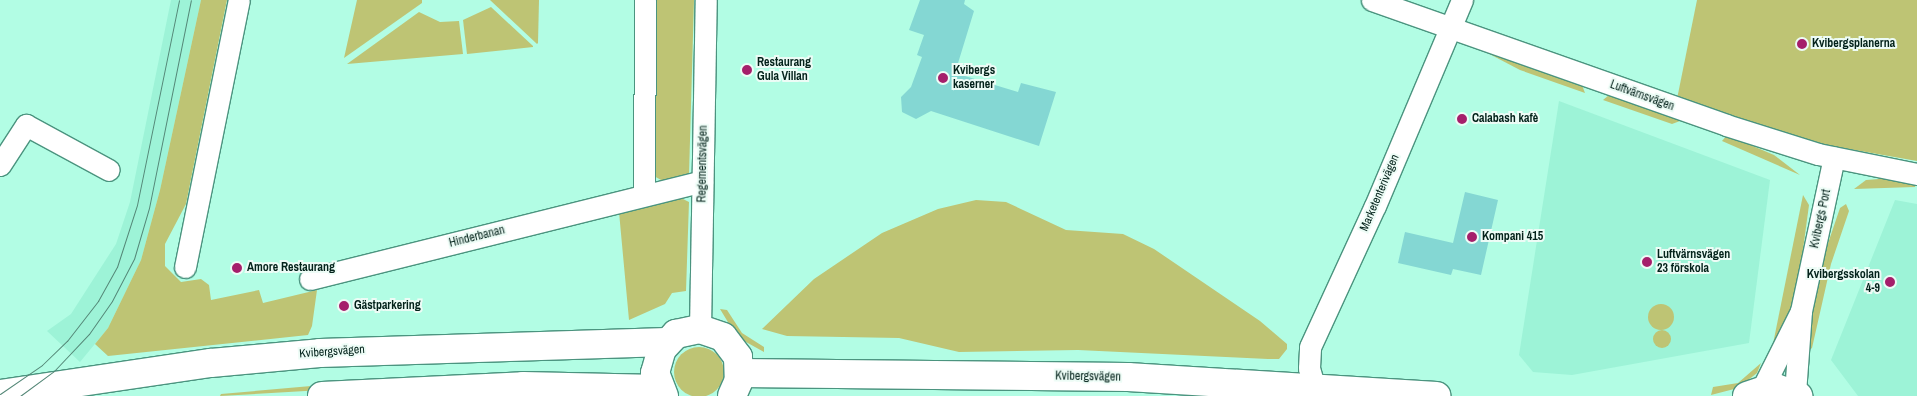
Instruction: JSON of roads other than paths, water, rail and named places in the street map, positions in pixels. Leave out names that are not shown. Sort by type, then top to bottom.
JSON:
[{"type":"street","points":[[185,267],[239,0]]},
{"type":"street","points":[[644,193],[645,0]]},
{"type":"street","name":"Regementsvägen","points":[[700,329],[706,0]]},
{"type":"street","name":"Luftvärnsvägen","points":[[1372,0],[1450,24],[1688,113],[1834,156],[1917,174]]},
{"type":"street","name":"Marketenterivägen","points":[[1316,392],[1310,347],[1375,206],[1450,24],[1462,0]]},
{"type":"street","points":[[0,165],[26,125],[109,170]]},
{"type":"street","name":"Kvibergs Port","points":[[1797,394],[1801,311],[1834,156]]},
{"type":"street","name":"Hinderbanan","points":[[310,279],[644,193],[702,181]]},
{"type":"street","name":"Kvibergs Port","points":[[1754,392],[1801,311]]},
{"type":"street","name":"Kvibergsvägen","points":[[0,394],[211,363],[320,352],[667,342],[682,332],[700,329],[716,333],[729,343],[738,357],[736,385],[1128,377],[1316,392],[1436,396]]},
{"type":"street","points":[[322,396],[523,386],[661,392],[656,364],[667,342]]},
{"type":"street","points":[[1754,392],[1784,388],[1797,394]]},
{"type":"tram line","points":[[0,394],[42,365],[67,341],[98,301],[117,267],[137,205],[179,0]]},
{"type":"tram line","points":[[20,396],[54,371],[89,334],[112,301],[134,259],[149,208],[191,0]]},
{"type":"place","name":"Kvibergsplanerna","points":[[1802,44]]},
{"type":"place","name":"Restaurang Gula Villan","points":[[747,70]]},
{"type":"place","name":"Kvibergs kaserner","points":[[943,78]]},
{"type":"place","name":"Calabash kafè","points":[[1462,119]]},
{"type":"place","name":"Kompani 415","points":[[1472,237]]},
{"type":"place","name":"Luftvärnsvägen 23 förskola","points":[[1647,262]]},
{"type":"place","name":"Amore Restaurang","points":[[237,268]]},
{"type":"place","name":"Kvibergsskolan 4-9","points":[[1890,282]]},
{"type":"place","name":"Gästparkering","points":[[344,306]]}]
